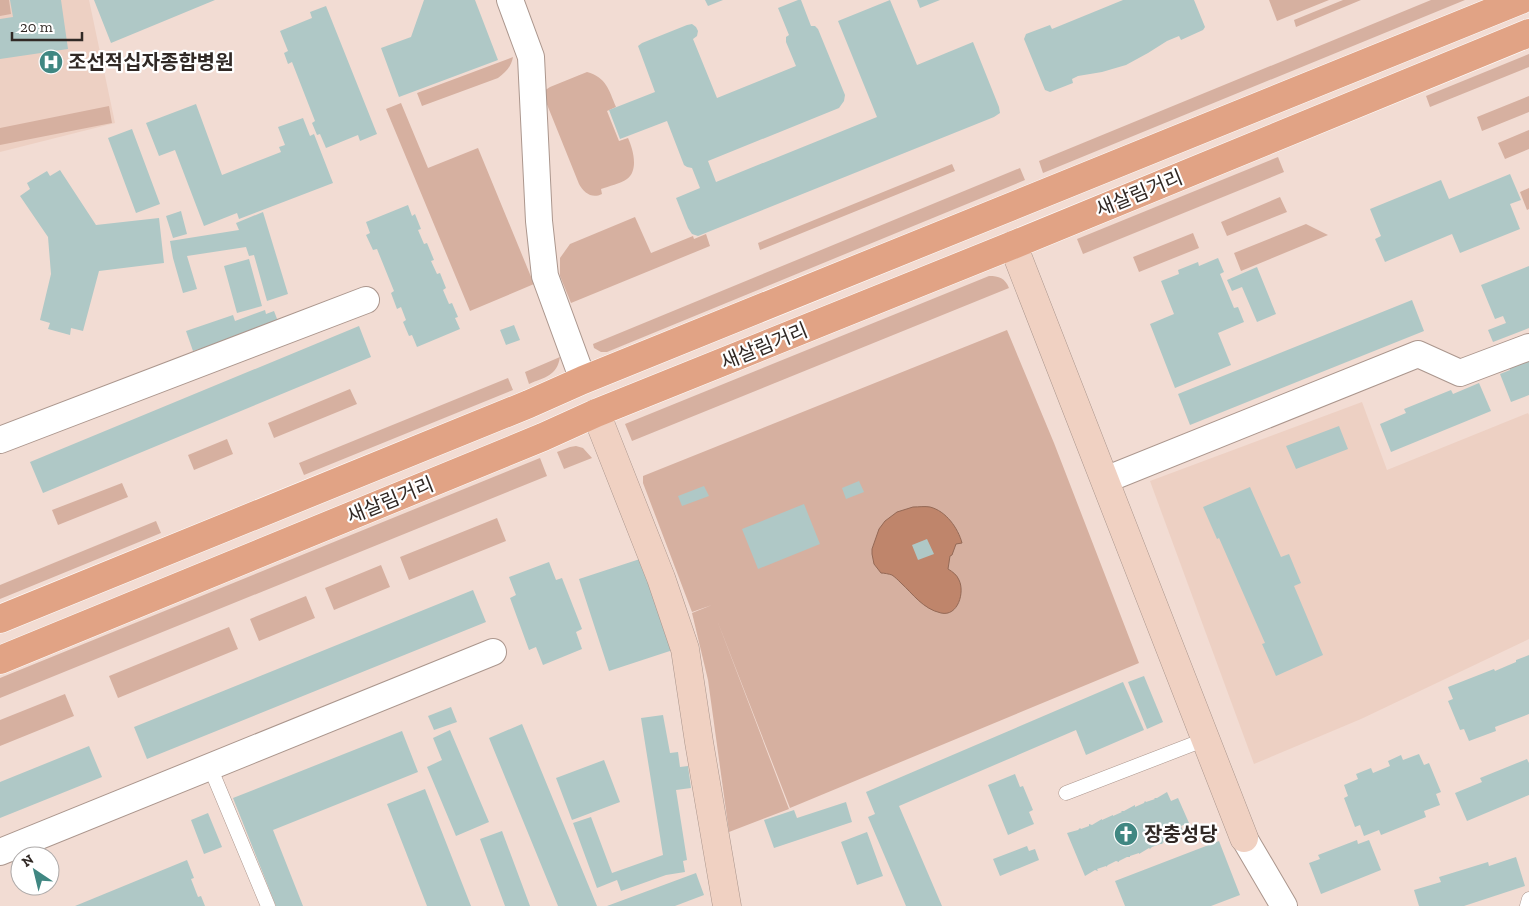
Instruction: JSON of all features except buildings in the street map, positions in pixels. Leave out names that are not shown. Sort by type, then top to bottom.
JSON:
[{"type":"main road","name":"새살림거리","points":[[0,619],[1520,0]]},
{"type":"main road","name":"새살림거리","points":[[0,660],[1529,33]]},
{"type":"street","points":[[510,0],[531,57],[539,221],[545,276],[583,380]]},
{"type":"street","points":[[1014,245],[1244,838],[1284,906]]},
{"type":"street","points":[[0,440],[366,300]]},
{"type":"street","points":[[1105,480],[1418,354],[1460,373],[1529,346]]},
{"type":"street","points":[[596,414],[661,578],[685,649],[727,906]]},
{"type":"street","points":[[0,852],[494,652]]},
{"type":"lane","points":[[1066,793],[1206,739]]},
{"type":"lane","points":[[210,767],[268,906]]},
{"type":"lane","points":[[1527,906],[1529,899]]},
{"type":"shaded area","name":"조선적십자종합병원","points":[[0,0],[89,0],[115,123],[0,152]]},
{"type":"shaded area","points":[[0,0],[9,0],[11,14],[0,16]]},
{"type":"shaded area","points":[[1269,0],[1329,0],[1277,21]]},
{"type":"shaded area","points":[[1343,0],[1361,0],[1296,27],[1294,20]]},
{"type":"shaded area","points":[[1431,0],[1465,0],[1043,173],[1039,161]]},
{"type":"shaded area","points":[[1529,54],[1529,67],[1430,107],[1426,96]]},
{"type":"shaded area","points":[[513,57],[508,69],[498,78],[422,106],[417,93]]},
{"type":"shaded area","points":[[587,72],[599,77],[609,90],[616,107],[607,111],[619,141],[628,138],[634,159],[633,170],[627,179],[601,189],[602,194],[595,196],[583,190],[579,184],[544,97],[544,91],[550,87]]},
{"type":"shaded area","points":[[1529,96],[1529,112],[1482,131],[1477,117]]},
{"type":"shaded area","points":[[401,103],[428,168],[478,148],[534,284],[470,311],[386,109]]},
{"type":"shaded area","points":[[109,106],[112,123],[0,145],[0,128]]},
{"type":"shaded area","points":[[1529,130],[1529,149],[1505,159],[1498,143]]},
{"type":"shaded area","points":[[1278,157],[1284,172],[1083,254],[1077,239]]},
{"type":"shaded area","points":[[952,164],[955,171],[760,250],[758,243]]},
{"type":"shaded area","points":[[1020,168],[1025,180],[607,352],[601,352],[594,348],[593,344]]},
{"type":"shaded area","points":[[1529,188],[1529,209],[1527,210],[1520,192]]},
{"type":"shaded area","points":[[1280,197],[1287,212],[1227,236],[1221,222]]},
{"type":"shaded area","points":[[635,217],[651,253],[693,236],[694,239],[706,234],[710,246],[571,303],[560,276],[560,258],[570,244]]},
{"type":"shaded area","points":[[1306,224],[1328,235],[1241,271],[1234,253]]},
{"type":"shaded area","points":[[1193,233],[1199,248],[1139,272],[1133,257]]},
{"type":"shaded area","points":[[989,276],[1001,278],[1009,288],[632,441],[625,424]]},
{"type":"shaded area","points":[[1007,330],[1054,443],[1139,663],[790,808],[717,620],[789,809],[729,832],[708,680],[692,613],[712,605],[692,612],[643,483],[643,476]]},
{"type":"shaded area","points":[[560,357],[553,372],[529,384],[525,372]]},
{"type":"shaded area","points":[[508,378],[513,390],[304,475],[299,463]]},
{"type":"shaded area","points":[[350,389],[357,404],[274,438],[268,423]]},
{"type":"shaded area","points":[[1362,402],[1387,470],[1528,413],[1529,639],[1361,719],[1254,764],[1150,481]]},
{"type":"shaded area","points":[[227,439],[233,454],[194,470],[188,455]]},
{"type":"shaded area","points":[[576,446],[583,448],[592,458],[564,469],[557,452]]},
{"type":"shaded area","points":[[540,458],[547,476],[0,698],[0,678]]},
{"type":"shaded area","points":[[122,483],[128,497],[58,525],[52,510]]},
{"type":"shaded area","points":[[913,507],[930,507],[941,512],[954,526],[962,543],[956,544],[950,556],[948,569],[955,574],[961,585],[959,603],[952,611],[947,613],[935,611],[924,605],[894,577],[881,573],[874,564],[872,549],[879,529],[885,521],[897,512]]},
{"type":"shaded area","points":[[497,518],[506,541],[409,580],[400,557]]},
{"type":"shaded area","points":[[156,521],[161,533],[0,599],[0,585]]},
{"type":"shaded area","points":[[381,565],[390,587],[334,610],[325,588]]},
{"type":"shaded area","points":[[306,596],[315,618],[259,641],[250,619]]},
{"type":"shaded area","points":[[229,627],[238,649],[118,698],[109,676]]},
{"type":"shaded area","points":[[65,694],[74,716],[0,746],[0,720]]},
{"type":"place","name":"조선적십자종합병원","points":[[51,62]]},
{"type":"place","name":"장충성당","points":[[1126,834]]}]
